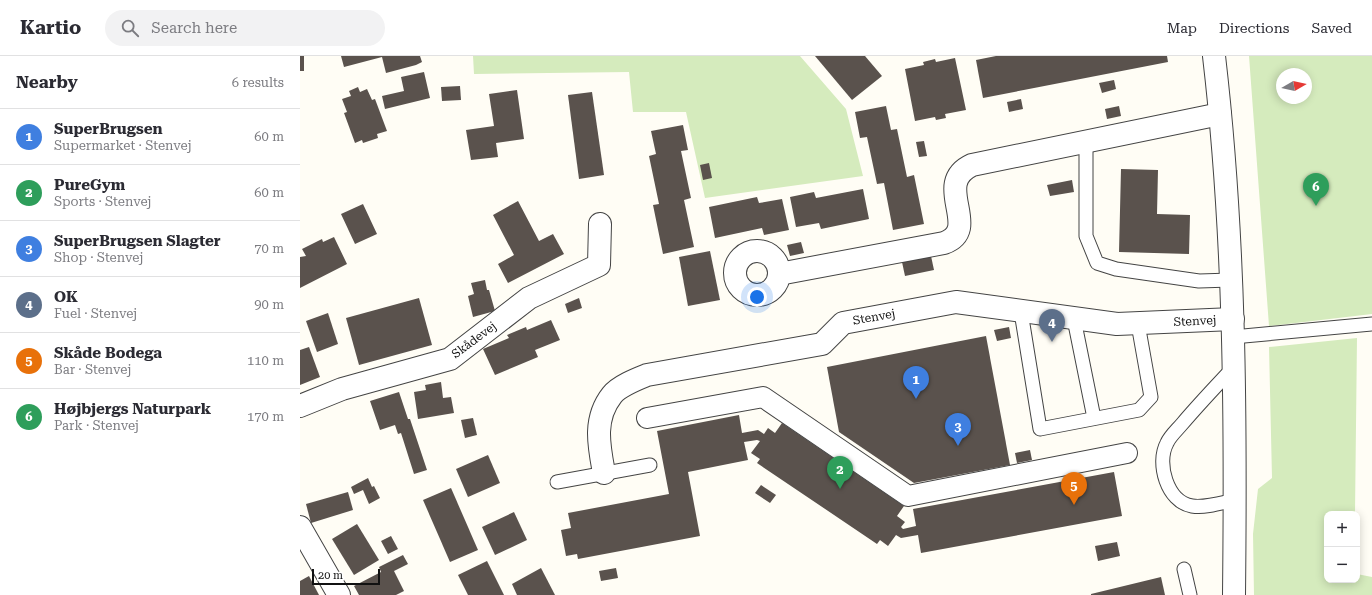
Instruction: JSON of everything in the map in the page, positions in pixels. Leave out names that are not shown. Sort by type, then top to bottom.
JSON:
[{"type":"street","name":"Stenvej","points":[[1214,56],[1229,230],[1233,328],[1235,500],[1234,595]]},
{"type":"street","points":[[779,274],[944,243],[951,240],[957,234],[960,227],[956,183],[959,174],[972,165],[1220,114]]},
{"type":"street","name":"Skådevej","points":[[300,406],[342,389],[450,359],[529,298],[599,265],[600,224]]},
{"type":"street","name":"Stenvej","points":[[604,474],[598,438],[601,416],[613,395],[630,383],[647,375],[822,344],[843,323],[956,302],[1117,324],[1233,328]]},
{"type":"street","points":[[647,418],[763,398],[908,496],[1127,453]]},
{"type":"street","points":[[300,527],[339,595]]},
{"type":"lane","points":[[1086,142],[1086,236],[1097,263],[1116,269],[1200,281],[1231,280]]},
{"type":"lane","points":[[1021,312],[1040,429],[1139,410],[1151,397],[1138,324]]},
{"type":"lane","points":[[1074,319],[1094,418]]},
{"type":"lane","points":[[1233,328],[1372,324]]},
{"type":"lane","points":[[1234,367],[1190,414],[1167,442],[1164,450],[1163,467],[1166,481],[1170,489],[1179,499],[1191,506],[1204,506],[1235,500]]},
{"type":"lane","points":[[557,482],[650,465]]},
{"type":"lane","points":[[1184,569],[1190,595]]},
{"type":"green space","points":[[473,56],[800,56],[846,109],[863,176],[705,198],[686,112],[633,112],[629,72],[474,74]]},
{"type":"green space","points":[[1249,56],[1372,56],[1372,314],[1269,326]]},
{"type":"green space","points":[[1357,338],[1355,511],[1324,511],[1324,583],[1360,583],[1360,575],[1372,577],[1372,595],[1254,595],[1253,534],[1258,489],[1272,478],[1269,347]]},
{"type":"building","points":[[300,56],[304,56],[304,71],[300,71]]},
{"type":"building","points":[[341,56],[420,56],[422,62],[386,73],[382,57],[344,67]]},
{"type":"building","points":[[815,56],[865,56],[882,76],[852,100]]},
{"type":"building","points":[[996,56],[1167,56],[1168,62],[983,98],[976,60]]},
{"type":"building","points":[[955,58],[966,110],[945,114],[946,118],[936,120],[935,117],[915,121],[905,69],[924,65],[923,62],[935,59],[936,62]]},
{"type":"building","points":[[424,72],[430,98],[385,109],[382,96],[404,91],[401,77]]},
{"type":"building","points":[[1114,80],[1116,89],[1102,93],[1099,83]]},
{"type":"building","points":[[460,86],[461,100],[442,101],[441,87]]},
{"type":"building","points":[[358,87],[360,92],[367,89],[372,100],[375,99],[387,131],[377,134],[378,138],[363,143],[362,140],[355,143],[344,113],[347,112],[342,99],[351,96],[349,91]]},
{"type":"building","points":[[517,90],[524,139],[496,143],[498,157],[471,160],[466,130],[494,126],[489,94]]},
{"type":"building","points":[[592,92],[604,175],[579,179],[568,95]]},
{"type":"building","points":[[1021,99],[1023,109],[1009,112],[1007,102]]},
{"type":"building","points":[[886,106],[891,130],[897,129],[907,177],[914,175],[924,224],[893,230],[884,183],[877,184],[867,137],[860,138],[855,112]]},
{"type":"building","points":[[1119,106],[1121,116],[1107,119],[1105,109]]},
{"type":"building","points":[[683,125],[688,150],[681,151],[691,198],[684,200],[694,247],[663,254],[653,205],[659,204],[649,156],[656,154],[651,131]]},
{"type":"building","points":[[924,141],[927,156],[919,157],[916,142]]},
{"type":"building","points":[[709,163],[712,178],[703,180],[700,165]]},
{"type":"building","points":[[1121,169],[1158,170],[1157,214],[1190,215],[1189,254],[1119,252]]},
{"type":"building","points":[[1072,180],[1074,192],[1050,196],[1047,185]]},
{"type":"building","points":[[863,189],[869,219],[821,229],[819,223],[796,227],[790,197],[814,192],[816,198]]},
{"type":"building","points":[[757,197],[759,203],[782,199],[789,230],[764,235],[762,228],[715,238],[709,207]]},
{"type":"building","points":[[518,201],[539,241],[553,234],[564,254],[508,283],[498,264],[514,255],[493,215]]},
{"type":"building","points":[[363,204],[377,234],[355,244],[341,214]]},
{"type":"building","points":[[334,237],[347,264],[300,288],[300,257],[306,256],[302,249],[322,239],[323,242]]},
{"type":"building","points":[[801,242],[804,253],[790,256],[787,245]]},
{"type":"building","points":[[710,251],[720,300],[688,306],[679,257]]},
{"type":"building","points":[[931,256],[934,270],[905,276],[902,262]]},
{"type":"building","points":[[485,280],[495,311],[473,317],[468,296],[474,294],[471,283]]},
{"type":"building","points":[[419,298],[432,345],[359,365],[346,318]]},
{"type":"building","points":[[579,298],[582,308],[568,313],[565,304]]},
{"type":"building","points":[[328,313],[338,344],[317,352],[306,321]]},
{"type":"building","points":[[551,320],[560,340],[535,350],[538,357],[495,375],[483,349],[509,338],[507,335],[526,327],[527,330]]},
{"type":"building","points":[[1009,327],[1011,338],[997,341],[994,330]]},
{"type":"building","points":[[986,336],[1010,465],[914,483],[839,432],[827,367]]},
{"type":"building","points":[[309,347],[320,377],[300,385],[300,350]]},
{"type":"building","points":[[441,382],[443,398],[451,397],[454,413],[418,419],[414,392],[426,390],[425,385]]},
{"type":"building","points":[[399,392],[408,419],[410,419],[427,470],[414,474],[401,433],[398,434],[395,425],[380,430],[370,401]]},
{"type":"building","points":[[739,415],[742,433],[758,430],[764,434],[768,428],[775,433],[782,423],[904,506],[897,516],[905,522],[901,527],[903,529],[916,526],[913,509],[1114,472],[1122,516],[921,553],[918,535],[901,538],[896,535],[888,546],[880,540],[877,544],[757,463],[760,459],[751,453],[760,441],[757,440],[744,442],[748,460],[688,472],[700,536],[578,559],[577,554],[566,556],[561,530],[571,528],[568,513],[669,494],[657,431]]},
{"type":"building","points":[[473,418],[477,435],[465,438],[461,420]]},
{"type":"building","points":[[1030,450],[1032,460],[1017,463],[1015,453]]},
{"type":"building","points":[[488,455],[500,483],[468,497],[456,469]]},
{"type":"building","points":[[368,478],[372,487],[374,486],[380,498],[369,504],[363,490],[354,494],[351,487]]},
{"type":"building","points":[[761,485],[776,495],[770,503],[755,493]]},
{"type":"building","points":[[451,488],[478,550],[450,562],[423,500]]},
{"type":"building","points":[[348,492],[353,510],[311,523],[306,504]]},
{"type":"building","points":[[514,512],[527,540],[495,555],[482,527]]},
{"type":"building","points":[[357,524],[379,560],[354,575],[332,539]]},
{"type":"building","points":[[391,536],[398,549],[388,554],[381,541]]},
{"type":"building","points":[[1117,542],[1120,556],[1098,561],[1095,546]]},
{"type":"building","points":[[403,555],[408,564],[394,571],[404,591],[396,595],[359,595],[354,586],[381,572],[379,567]]},
{"type":"building","points":[[487,561],[504,595],[468,595],[458,575]]},
{"type":"building","points":[[541,568],[555,595],[517,595],[512,584]]},
{"type":"building","points":[[616,568],[618,578],[601,581],[599,571]]},
{"type":"building","points":[[309,576],[319,595],[300,595],[300,581]]},
{"type":"building","points":[[1161,577],[1165,595],[1091,595],[1091,594]]},
{"type":"place","name":"Højbjergs Naturpark","points":[[1316,206]]},
{"type":"place","name":"OK","points":[[1052,342]]},
{"type":"place","name":"SuperBrugsen","points":[[916,399]]},
{"type":"place","name":"SuperBrugsen Slagter","points":[[958,446]]},
{"type":"place","name":"PureGym","points":[[840,489]]},
{"type":"place","name":"Skåde Bodega","points":[[1074,505]]}]
